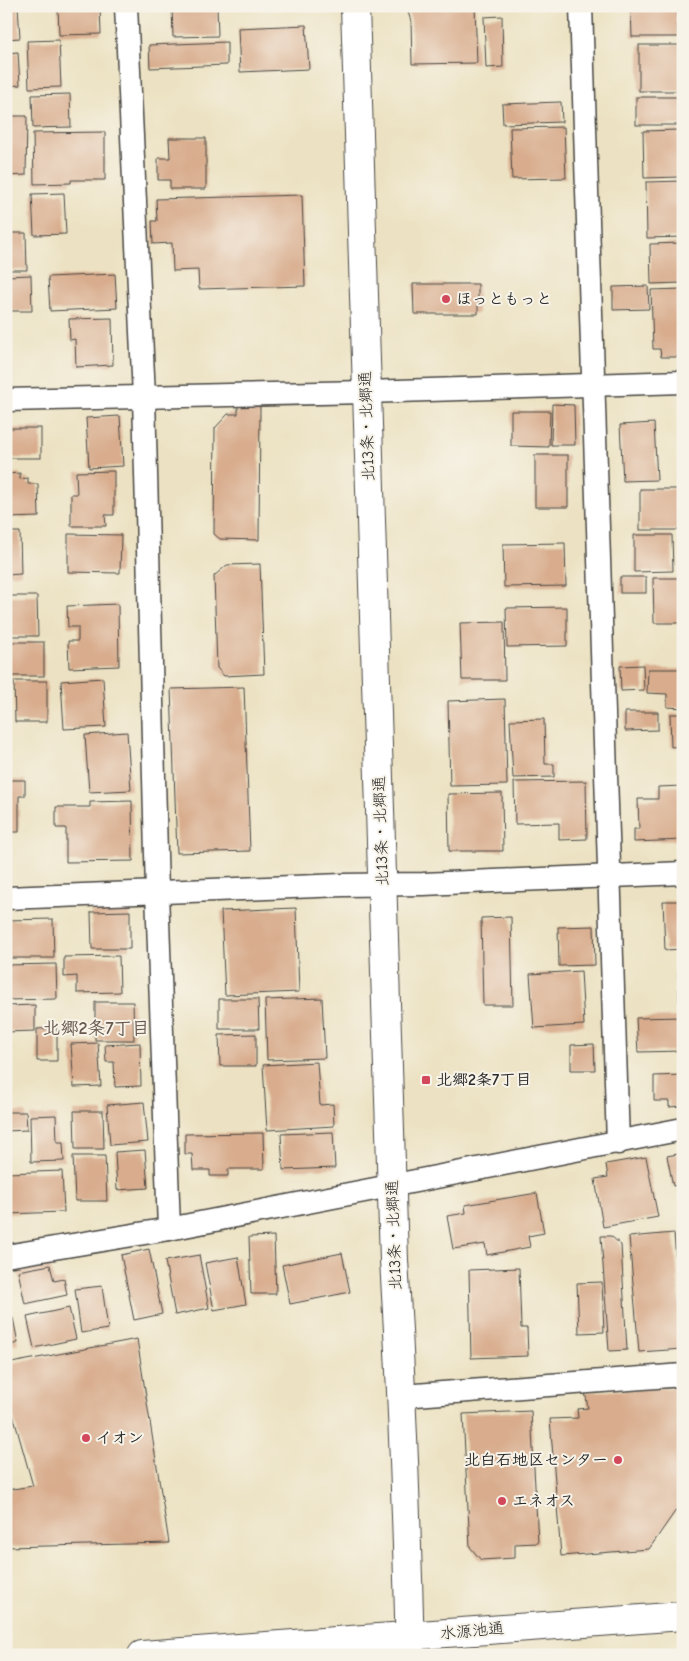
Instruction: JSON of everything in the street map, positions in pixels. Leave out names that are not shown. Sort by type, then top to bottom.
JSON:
[{"type":"main road","name":"北13条・北郷通","points":[[355,6],[394,1260],[402,1396],[409,1645]]},
{"type":"main road","name":"水源池通","points":[[142,1655],[409,1645],[683,1616]]},
{"type":"street","points":[[126,6],[144,397],[157,892],[169,1229]]},
{"type":"street","points":[[582,6],[618,1143]]},
{"type":"street","points":[[6,400],[366,392],[683,382]]},
{"type":"street","points":[[6,898],[683,873]]},
{"type":"street","points":[[6,1256],[169,1229],[683,1129]]},
{"type":"street","points":[[402,1396],[683,1375]]},
{"type":"building","points":[[6,6],[18,6],[20,38],[6,39]]},
{"type":"building","points":[[58,6],[100,6],[101,34],[59,35]]},
{"type":"building","points":[[172,6],[217,6],[218,36],[173,37]]},
{"type":"building","points":[[406,6],[475,6],[477,63],[412,64],[411,21]]},
{"type":"building","points":[[631,6],[677,6],[678,37],[632,37]]},
{"type":"building","points":[[502,16],[503,67],[486,68],[484,17]]},
{"type":"building","points":[[306,25],[309,69],[240,72],[238,28]]},
{"type":"building","points":[[59,40],[61,87],[29,88],[27,41]]},
{"type":"building","points":[[227,42],[227,65],[150,68],[149,45]]},
{"type":"building","points":[[639,45],[683,45],[683,91],[639,91]]},
{"type":"building","points":[[18,52],[20,85],[6,86],[6,53]]},
{"type":"building","points":[[70,94],[71,127],[33,128],[32,95]]},
{"type":"building","points":[[636,97],[683,97],[683,125],[636,125]]},
{"type":"building","points":[[561,102],[562,122],[503,124],[502,104]]},
{"type":"building","points":[[6,116],[27,116],[26,175],[6,176]]},
{"type":"building","points":[[564,127],[566,178],[512,179],[510,128]]},
{"type":"building","points":[[679,130],[680,177],[644,178],[643,131]]},
{"type":"building","points":[[105,132],[105,180],[71,180],[71,183],[34,184],[33,133]]},
{"type":"building","points":[[169,138],[206,138],[206,189],[170,189],[170,180],[158,180],[158,158],[170,158]]},
{"type":"building","points":[[683,181],[683,237],[647,238],[646,182]]},
{"type":"building","points":[[64,193],[66,234],[34,235],[32,194]]},
{"type":"building","points":[[302,195],[305,286],[199,289],[198,270],[173,271],[172,243],[153,244],[152,221],[157,221],[156,199]]},
{"type":"building","points":[[6,233],[26,233],[27,270],[6,270]]},
{"type":"building","points":[[683,243],[683,283],[651,284],[650,244]]},
{"type":"building","points":[[115,274],[117,308],[50,311],[48,277]]},
{"type":"building","points":[[31,275],[32,311],[6,311],[6,276]]},
{"type":"building","name":"ほっともっと","points":[[413,284],[478,284],[478,314],[414,314]]},
{"type":"building","points":[[648,286],[649,309],[613,310],[613,287]]},
{"type":"building","points":[[683,289],[683,357],[661,357],[660,349],[653,349],[651,290]]},
{"type":"building","points":[[112,318],[113,365],[76,367],[75,339],[70,340],[69,319]]},
{"type":"building","points":[[552,404],[574,405],[575,445],[551,445]]},
{"type":"building","points":[[238,405],[260,405],[259,540],[220,539],[214,534],[215,428],[228,414],[238,414]]},
{"type":"building","points":[[511,411],[550,411],[549,447],[511,446]]},
{"type":"building","points":[[120,416],[123,466],[89,468],[86,418]]},
{"type":"building","points":[[654,423],[657,480],[623,481],[620,425]]},
{"type":"building","points":[[7,428],[41,428],[41,458],[7,458]]},
{"type":"building","points":[[535,455],[568,455],[568,507],[535,507]]},
{"type":"building","points":[[114,471],[114,515],[105,515],[106,526],[71,526],[71,494],[77,494],[76,472]]},
{"type":"building","points":[[20,473],[20,479],[28,478],[28,484],[38,484],[39,517],[6,518],[6,474]]},
{"type":"building","points":[[640,489],[683,489],[683,530],[640,530]]},
{"type":"building","points":[[6,532],[20,532],[21,574],[6,575]]},
{"type":"building","points":[[68,534],[121,535],[120,573],[68,572]]},
{"type":"building","points":[[634,535],[672,535],[673,571],[634,572]]},
{"type":"building","points":[[565,543],[566,586],[504,587],[503,544]]},
{"type":"building","points":[[260,564],[264,674],[224,676],[217,668],[214,576],[227,565]]},
{"type":"building","points":[[620,577],[646,577],[646,593],[620,593]]},
{"type":"building","points":[[653,578],[683,578],[683,623],[654,623]]},
{"type":"building","points":[[6,596],[37,596],[38,636],[6,636]]},
{"type":"building","points":[[118,604],[119,666],[69,668],[68,641],[78,641],[78,627],[68,627],[67,606]]},
{"type":"building","points":[[567,607],[567,646],[507,647],[506,608]]},
{"type":"building","points":[[504,622],[505,680],[462,680],[460,623]]},
{"type":"building","points":[[6,642],[44,642],[44,676],[6,676]]},
{"type":"building","points":[[643,665],[644,690],[621,691],[620,666]]},
{"type":"building","points":[[648,669],[683,669],[683,708],[667,707],[667,694],[647,693]]},
{"type":"building","points":[[103,678],[106,727],[64,729],[61,681]]},
{"type":"building","points":[[14,681],[47,681],[47,722],[15,722]]},
{"type":"building","points":[[244,687],[250,851],[177,853],[171,689]]},
{"type":"building","points":[[505,699],[507,785],[450,786],[448,701]]},
{"type":"building","points":[[625,712],[658,712],[658,730],[625,731]]},
{"type":"building","points":[[670,714],[683,714],[683,746],[671,747]]},
{"type":"building","points":[[544,719],[545,764],[554,764],[554,777],[513,778],[510,720]]},
{"type":"building","points":[[127,732],[131,790],[89,792],[85,735]]},
{"type":"building","points":[[6,780],[25,780],[25,796],[19,796],[19,832],[6,832]]},
{"type":"building","points":[[586,781],[587,839],[559,840],[559,823],[515,824],[514,782]]},
{"type":"building","points":[[683,786],[683,840],[634,842],[634,829],[639,829],[638,799],[658,799],[658,787]]},
{"type":"building","points":[[502,793],[503,851],[449,851],[448,794]]},
{"type":"building","points":[[132,801],[133,861],[66,862],[66,828],[56,828],[56,807],[90,807],[90,802]]},
{"type":"building","points":[[663,901],[683,901],[683,949],[665,950]]},
{"type":"building","points":[[296,908],[299,992],[225,995],[221,911]]},
{"type":"building","points":[[130,911],[130,949],[92,949],[91,912]]},
{"type":"building","points":[[511,917],[513,1005],[483,1005],[481,918]]},
{"type":"building","points":[[53,919],[54,958],[6,958],[6,920]]},
{"type":"building","points":[[594,926],[595,965],[559,966],[558,927]]},
{"type":"building","points":[[119,956],[120,992],[77,993],[77,976],[64,977],[64,957]]},
{"type":"building","points":[[56,964],[57,999],[6,1000],[6,965]]},
{"type":"building","points":[[683,969],[683,1002],[679,1002],[678,970]]},
{"type":"building","points":[[581,971],[584,1025],[534,1028],[530,974]]},
{"type":"building","points":[[322,998],[325,1058],[267,1060],[265,1000]]},
{"type":"building","points":[[219,999],[258,999],[259,1029],[219,1029]]},
{"type":"building","points":[[95,1002],[133,1002],[134,1040],[95,1040]]},
{"type":"building","points":[[35,1005],[35,1031],[6,1032],[6,1006]]},
{"type":"building","points":[[683,1017],[683,1051],[638,1052],[636,1018]]},
{"type":"building","points":[[57,1028],[57,1061],[37,1061],[37,1029]]},
{"type":"building","points":[[256,1034],[256,1066],[220,1066],[219,1035]]},
{"type":"building","points":[[98,1043],[101,1086],[74,1087],[71,1044]]},
{"type":"building","points":[[140,1043],[141,1086],[115,1087],[114,1062],[106,1062],[105,1045]]},
{"type":"building","points":[[594,1044],[595,1070],[571,1070],[571,1045]]},
{"type":"building","points":[[317,1062],[320,1105],[333,1104],[334,1126],[267,1130],[263,1065]]},
{"type":"building","points":[[683,1075],[683,1106],[669,1107],[669,1101],[654,1101],[654,1076]]},
{"type":"building","points":[[144,1102],[148,1142],[110,1145],[107,1105]]},
{"type":"building","points":[[74,1111],[103,1111],[104,1149],[75,1149]]},
{"type":"building","points":[[6,1112],[26,1112],[27,1130],[6,1131]]},
{"type":"building","points":[[56,1115],[57,1142],[63,1142],[64,1161],[31,1162],[30,1116]]},
{"type":"building","points":[[333,1132],[335,1168],[283,1170],[281,1134]]},
{"type":"building","points":[[263,1133],[264,1169],[228,1169],[228,1176],[210,1176],[210,1170],[193,1170],[192,1154],[185,1154],[185,1134]]},
{"type":"building","points":[[145,1150],[148,1188],[117,1190],[115,1152]]},
{"type":"building","points":[[683,1153],[683,1184],[673,1186],[667,1156]]},
{"type":"building","points":[[73,1156],[105,1156],[107,1201],[75,1201]]},
{"type":"building","points":[[646,1157],[658,1217],[603,1227],[595,1179],[608,1177],[606,1164]]},
{"type":"building","points":[[62,1171],[64,1212],[6,1214],[6,1173]]},
{"type":"building","points":[[537,1193],[544,1233],[528,1236],[530,1247],[487,1255],[485,1244],[453,1249],[447,1216],[466,1213],[465,1205]]},
{"type":"building","points":[[674,1233],[683,1349],[639,1352],[629,1237]]},
{"type":"building","points":[[274,1236],[276,1294],[251,1294],[249,1237]]},
{"type":"building","points":[[601,1236],[611,1236],[621,1245],[627,1350],[609,1351]]},
{"type":"building","points":[[149,1249],[162,1314],[134,1320],[121,1255]]},
{"type":"building","points":[[342,1253],[350,1292],[290,1304],[282,1265]]},
{"type":"building","points":[[199,1255],[209,1308],[175,1315],[165,1261]]},
{"type":"building","points":[[238,1257],[246,1304],[214,1310],[205,1263]]},
{"type":"building","points":[[50,1265],[54,1281],[64,1279],[67,1295],[25,1304],[18,1271]]},
{"type":"building","points":[[519,1268],[521,1328],[527,1328],[528,1356],[471,1358],[469,1270]]},
{"type":"building","points":[[602,1282],[604,1332],[579,1333],[577,1283]]},
{"type":"building","points":[[102,1286],[108,1329],[81,1333],[75,1289]]},
{"type":"building","points":[[69,1308],[76,1339],[34,1348],[27,1317]]},
{"type":"building","points":[[13,1318],[18,1343],[6,1346],[6,1319]]},
{"type":"building","name":"イオン","points":[[137,1339],[169,1543],[6,1547],[6,1490],[33,1486],[6,1390],[6,1364]]},
{"type":"building","name":"北白石地区センター","points":[[683,1387],[683,1500],[649,1549],[561,1556],[550,1419],[578,1418],[577,1409],[588,1408],[585,1392]]},
{"type":"building","points":[[531,1411],[538,1543],[515,1544],[515,1558],[481,1560],[470,1547],[463,1414]]},
{"type":"place","name":"ほっともっと","points":[[446,299]]},
{"type":"place","name":"北郷2条7丁目","points":[[426,1080]]},
{"type":"place","name":"イオン","points":[[86,1438]]},
{"type":"place","name":"北白石地区センター","points":[[618,1460]]},
{"type":"place","name":"エネオス","points":[[502,1501]]},
{"type":"district","name":"北郷2条7丁目","points":[[96,1028]]}]
